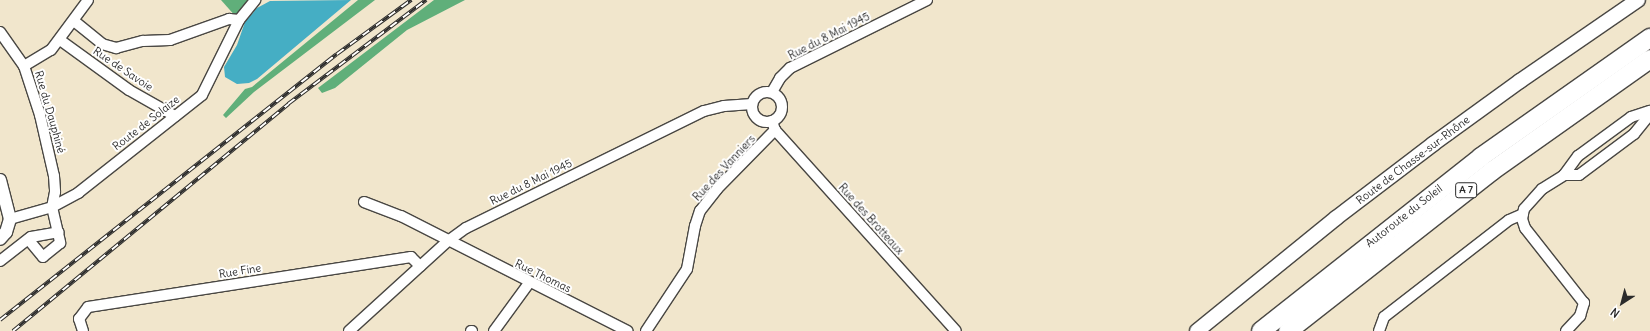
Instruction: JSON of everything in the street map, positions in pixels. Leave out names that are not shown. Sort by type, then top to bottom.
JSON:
[{"type":"highway","name":"Autoroute du Soleil","points":[[1261,331],[1458,174],[1650,38]]},
{"type":"highway","name":"Autoroute du Soleil","points":[[1288,331],[1486,175],[1650,59]]},
{"type":"main road","name":"Route de Chasse-sur-Rhône","points":[[1197,331],[1336,218],[1421,153],[1520,81],[1638,0]]},
{"type":"street","points":[[24,66],[51,50],[60,40],[88,0]]},
{"type":"street","name":"Route de Solaize","points":[[10,219],[52,207],[78,193],[202,95],[239,20],[255,0]]},
{"type":"street","name":"Rue du 8 Mai 1945","points":[[772,92],[780,78],[790,68],[927,0]]},
{"type":"street","points":[[74,21],[102,44],[116,48],[143,41],[170,40],[229,19],[239,20]]},
{"type":"street","name":"Rue du Dauphiné","points":[[0,32],[24,66],[40,115],[52,162],[55,192],[52,207]]},
{"type":"street","name":"Rue de Savoie","points":[[60,40],[129,90],[176,116]]},
{"type":"street","points":[[772,92],[780,99],[782,108],[774,126],[756,117],[752,104],[759,94],[772,92]]},
{"type":"street","name":"Rue du 8 Mai 1945","points":[[349,331],[448,241],[466,228],[704,111],[724,106],[752,104]]},
{"type":"street","points":[[1566,331],[1577,321],[1584,303],[1525,228],[1523,214],[1531,198],[1564,175],[1578,156],[1630,117],[1650,111]]},
{"type":"street","points":[[1564,175],[1579,175],[1634,134],[1650,114]]},
{"type":"street","name":"Rue des Vanniers","points":[[646,331],[687,269],[695,226],[708,200],[774,126]]},
{"type":"street","name":"Rue des Brotteaux","points":[[774,126],[952,330]]},
{"type":"street","points":[[0,180],[10,219],[6,232],[0,240]]},
{"type":"street","name":"Rue Thomas","points":[[364,202],[401,216],[529,283],[628,331]]},
{"type":"street","points":[[28,239],[43,257],[60,243],[59,232],[52,207]]},
{"type":"street","points":[[1379,331],[1384,317],[1509,220],[1523,214]]},
{"type":"street","points":[[0,261],[28,239],[59,232]]},
{"type":"street","name":"Rue Fine","points":[[83,331],[79,319],[88,307],[411,257],[420,266]]},
{"type":"street","points":[[494,331],[529,283]]},
{"type":"green space","points":[[221,0],[250,0],[237,18]]},
{"type":"green space","points":[[358,0],[375,0],[254,92],[226,118],[223,115],[245,89],[252,87]]},
{"type":"green space","points":[[434,0],[465,0],[407,30],[335,88],[322,93],[318,88]]},
{"type":"water","points":[[351,0],[257,79],[249,83],[237,84],[225,77],[224,67],[237,45],[245,22],[257,8],[270,1]]},
{"type":"railway","points":[[0,320],[337,54],[411,0]]},
{"type":"railway","points":[[13,331],[288,104],[426,0]]}]
